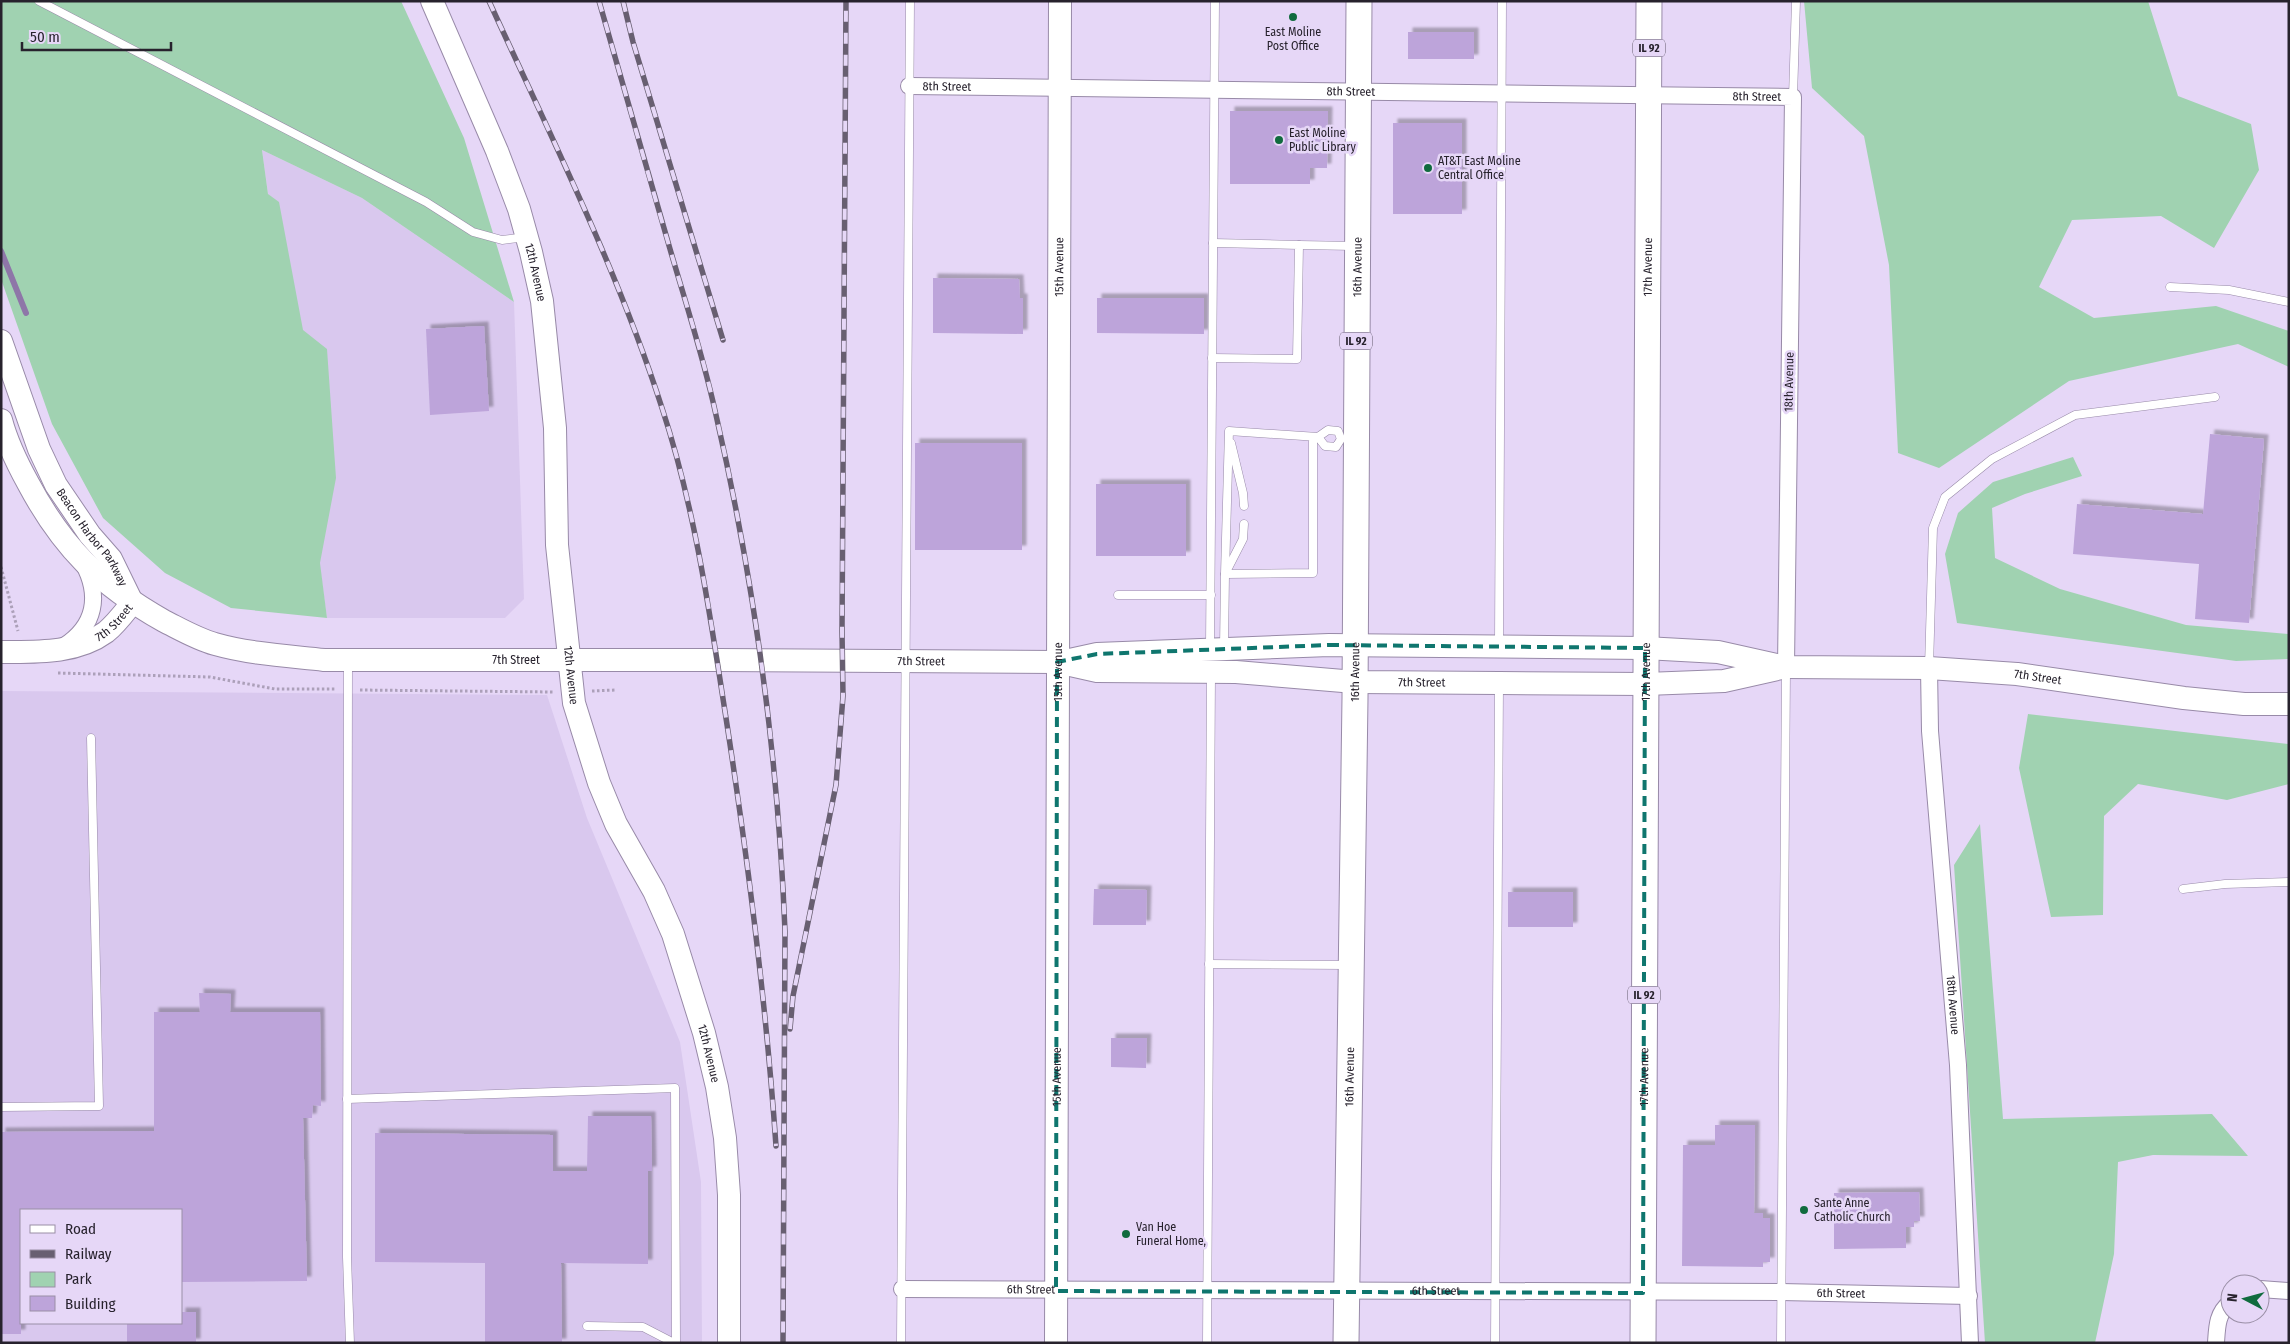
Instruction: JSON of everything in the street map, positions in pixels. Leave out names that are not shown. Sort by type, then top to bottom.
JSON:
[{"type":"main road","name":"16th Avenue","points":[[1346,1343],[1355,682],[1348,440],[1357,246],[1359,1]]},
{"type":"main road","name":"17th Avenue","points":[[1643,1343],[1649,1]]},
{"type":"street","name":"12th Avenue","points":[[432,1],[498,151],[527,237],[542,301],[555,428],[557,546],[574,703],[599,783],[616,824],[654,891],[673,934],[704,1032],[717,1087],[729,1195],[729,1343]]},
{"type":"street","name":"15th Avenue","points":[[1056,1343],[1060,1]]},
{"type":"street","name":"8th Street","points":[[909,86],[1214,92],[1793,97]]},
{"type":"street","name":"18th Avenue","points":[[1786,667],[1793,97]]},
{"type":"street","name":"Beacon Harbor Parkway","points":[[1,341],[39,449],[56,484],[90,535],[111,559],[132,603]]},
{"type":"street","name":"Beacon Harbor Parkway","points":[[1,420],[12,454],[40,506],[58,533],[82,562],[132,603]]},
{"type":"street","points":[[55,651],[78,636],[90,617],[93,603],[91,577],[82,562]]},
{"type":"street","name":"7th Street","points":[[11,652],[55,651],[85,644],[106,631],[132,603],[183,631],[214,644],[324,660],[905,660],[1057,662],[1096,671],[1355,645],[1645,648],[1718,652],[1786,667],[1929,668],[2017,674],[2192,699],[2244,704],[2289,704]]},
{"type":"street","name":"7th Street","points":[[1213,659],[1236,672],[1355,682],[1646,684],[1724,680],[1786,667]]},
{"type":"street","name":"18th Avenue","points":[[1929,668],[1930,732],[1958,1065],[1970,1343]]},
{"type":"street","name":"6th Street","points":[[902,1289],[1781,1292],[1968,1296]]},
{"type":"street","points":[[2270,1290],[2289,1291]]},
{"type":"street","points":[[2216,1343],[2217,1324],[2220,1316]]},
{"type":"lane","points":[[39,1],[426,202],[473,232],[502,240],[527,237]]},
{"type":"lane","points":[[901,1343],[910,1]]},
{"type":"lane","points":[[1207,1343],[1213,659],[1211,595],[1215,1]]},
{"type":"lane","points":[[1499,646],[1502,1]]},
{"type":"lane","points":[[1793,97],[1796,1]]},
{"type":"lane","points":[[1213,243],[1357,246]]},
{"type":"lane","points":[[1212,358],[1297,359],[1299,245]]},
{"type":"lane","points":[[2170,287],[2229,290],[2289,302]]},
{"type":"lane","points":[[1929,668],[1933,528],[1944,497],[1992,459],[2075,415],[2215,397]]},
{"type":"lane","points":[[1229,431],[1315,437],[1328,430],[1338,431],[1348,440],[1336,447],[1326,446],[1315,437]]},
{"type":"lane","points":[[1213,659],[1225,574],[1229,431]]},
{"type":"lane","points":[[1229,431],[1244,493],[1244,506]]},
{"type":"lane","points":[[1225,574],[1313,573],[1315,437]]},
{"type":"lane","points":[[1225,574],[1243,539],[1244,524]]},
{"type":"lane","points":[[1118,595],[1211,595]]},
{"type":"lane","points":[[348,660],[347,1257],[350,1343]]},
{"type":"lane","points":[[1781,1343],[1786,667]]},
{"type":"lane","points":[[1495,1343],[1499,683]]},
{"type":"lane","points":[[1,1107],[99,1106],[91,738]]},
{"type":"lane","points":[[2183,889],[2225,884],[2289,882]]},
{"type":"lane","points":[[1209,964],[1351,965]]},
{"type":"lane","points":[[347,1099],[675,1088],[675,1343],[643,1327],[587,1326]]},
{"type":"path","points":[[1,567],[20,636],[11,652]]},
{"type":"path","points":[[49,672],[210,677],[275,689],[574,692],[614,690]]},
{"type":"highlighted area","points":[[1329,645],[1645,648],[1643,1293],[1056,1291],[1057,662],[1097,654]]},
{"type":"shaded area","points":[[262,150],[362,198],[514,302],[524,599],[505,618],[327,618]]},
{"type":"shaded area","points":[[1,691],[547,695],[587,818],[680,1042],[701,1182],[702,1343],[1,1343]]},
{"type":"green space","points":[[1,1],[401,1],[464,138],[514,302],[362,198],[262,150],[268,194],[279,202],[303,330],[327,349],[336,478],[320,563],[327,618],[231,608],[165,573],[103,518],[52,424],[1,279]]},
{"type":"green space","points":[[1804,1],[2148,1],[2178,96],[2251,124],[2259,170],[2214,248],[2161,216],[2072,220],[2039,287],[2094,318],[2216,306],[2289,331],[2289,367],[2238,344],[2069,381],[1939,468],[1898,453],[1889,265],[1864,136],[1812,88]]},
{"type":"green space","points":[[2073,457],[2082,476],[2025,494],[1992,508],[1995,558],[2060,589],[2186,625],[2289,634],[2289,659],[2236,661],[1957,623],[1945,554],[1958,513],[1993,482]]},
{"type":"green space","points":[[2028,714],[2289,744],[2289,784],[2227,800],[2138,784],[2104,816],[2103,915],[2051,917],[2019,768]]},
{"type":"green space","points":[[1980,824],[2003,1119],[2212,1114],[2248,1156],[2153,1155],[2118,1162],[2114,1254],[2095,1343],[1985,1343],[1954,865]]},
{"type":"building","points":[[1408,32],[1474,32],[1474,59],[1408,59]]},
{"type":"building","name":"East Moline Public Library","points":[[1230,111],[1328,111],[1327,168],[1310,168],[1310,184],[1230,184]]},
{"type":"building","name":"AT&T East Moline Central Office","points":[[1393,123],[1462,123],[1462,214],[1393,214]]},
{"type":"building","points":[[933,278],[1019,279],[1020,298],[1023,298],[1023,334],[933,333]]},
{"type":"building","points":[[1097,298],[1204,298],[1204,334],[1097,333]]},
{"type":"building","points":[[484,326],[489,411],[430,415],[426,329]]},
{"type":"building","points":[[2210,434],[2264,439],[2249,623],[2195,619],[2199,564],[2073,554],[2077,504],[2203,514]]},
{"type":"building","points":[[915,443],[1022,443],[1022,550],[915,550]]},
{"type":"building","points":[[1096,484],[1186,484],[1186,556],[1096,556]]},
{"type":"building","points":[[1094,889],[1147,890],[1146,925],[1093,925]]},
{"type":"building","points":[[1508,892],[1573,892],[1573,927],[1508,927]]},
{"type":"building","points":[[199,993],[231,994],[230,1012],[320,1012],[321,1106],[313,1105],[312,1118],[303,1118],[307,1281],[182,1282],[182,1209],[20,1209],[21,1334],[1,1334],[1,1132],[154,1131],[154,1012],[200,1012]]},
{"type":"building","points":[[1111,1038],[1147,1038],[1146,1068],[1111,1067]]},
{"type":"building","points":[[588,1116],[651,1116],[652,1171],[648,1171],[648,1264],[561,1263],[562,1343],[485,1343],[485,1263],[375,1262],[375,1133],[553,1135],[553,1171],[587,1171]]},
{"type":"building","points":[[1715,1125],[1755,1125],[1754,1213],[1763,1213],[1763,1218],[1770,1218],[1770,1262],[1763,1262],[1763,1267],[1682,1266],[1683,1145],[1715,1145]]},
{"type":"building","points":[[1919,1192],[1920,1221],[1914,1221],[1914,1227],[1906,1227],[1906,1248],[1834,1249],[1834,1193]]},
{"type":"building","points":[[182,1312],[196,1312],[196,1343],[127,1343],[127,1324],[182,1324]]},
{"type":"waterway","points":[[1,251],[26,313]]},
{"type":"railway","points":[[489,1],[582,202],[625,304],[662,408],[684,484],[707,601],[742,825],[762,985],[776,1146]]},
{"type":"railway","points":[[599,1],[711,394],[742,543],[762,672],[777,801],[785,931],[783,1343]]},
{"type":"railway","points":[[623,1],[633,42],[723,340]]},
{"type":"railway","points":[[790,1029],[793,996],[836,785],[843,696],[846,1]]},
{"type":"place","name":"East Moline Post Office","points":[[1293,17]]},
{"type":"place","name":"East Moline Public Library","points":[[1279,140]]},
{"type":"place","name":"AT&T East Moline Central Office","points":[[1428,168]]},
{"type":"place","name":"Sante Anne Catholic Church","points":[[1804,1210]]},
{"type":"place","name":"Van Hoe Funeral Home,","points":[[1126,1234]]}]
